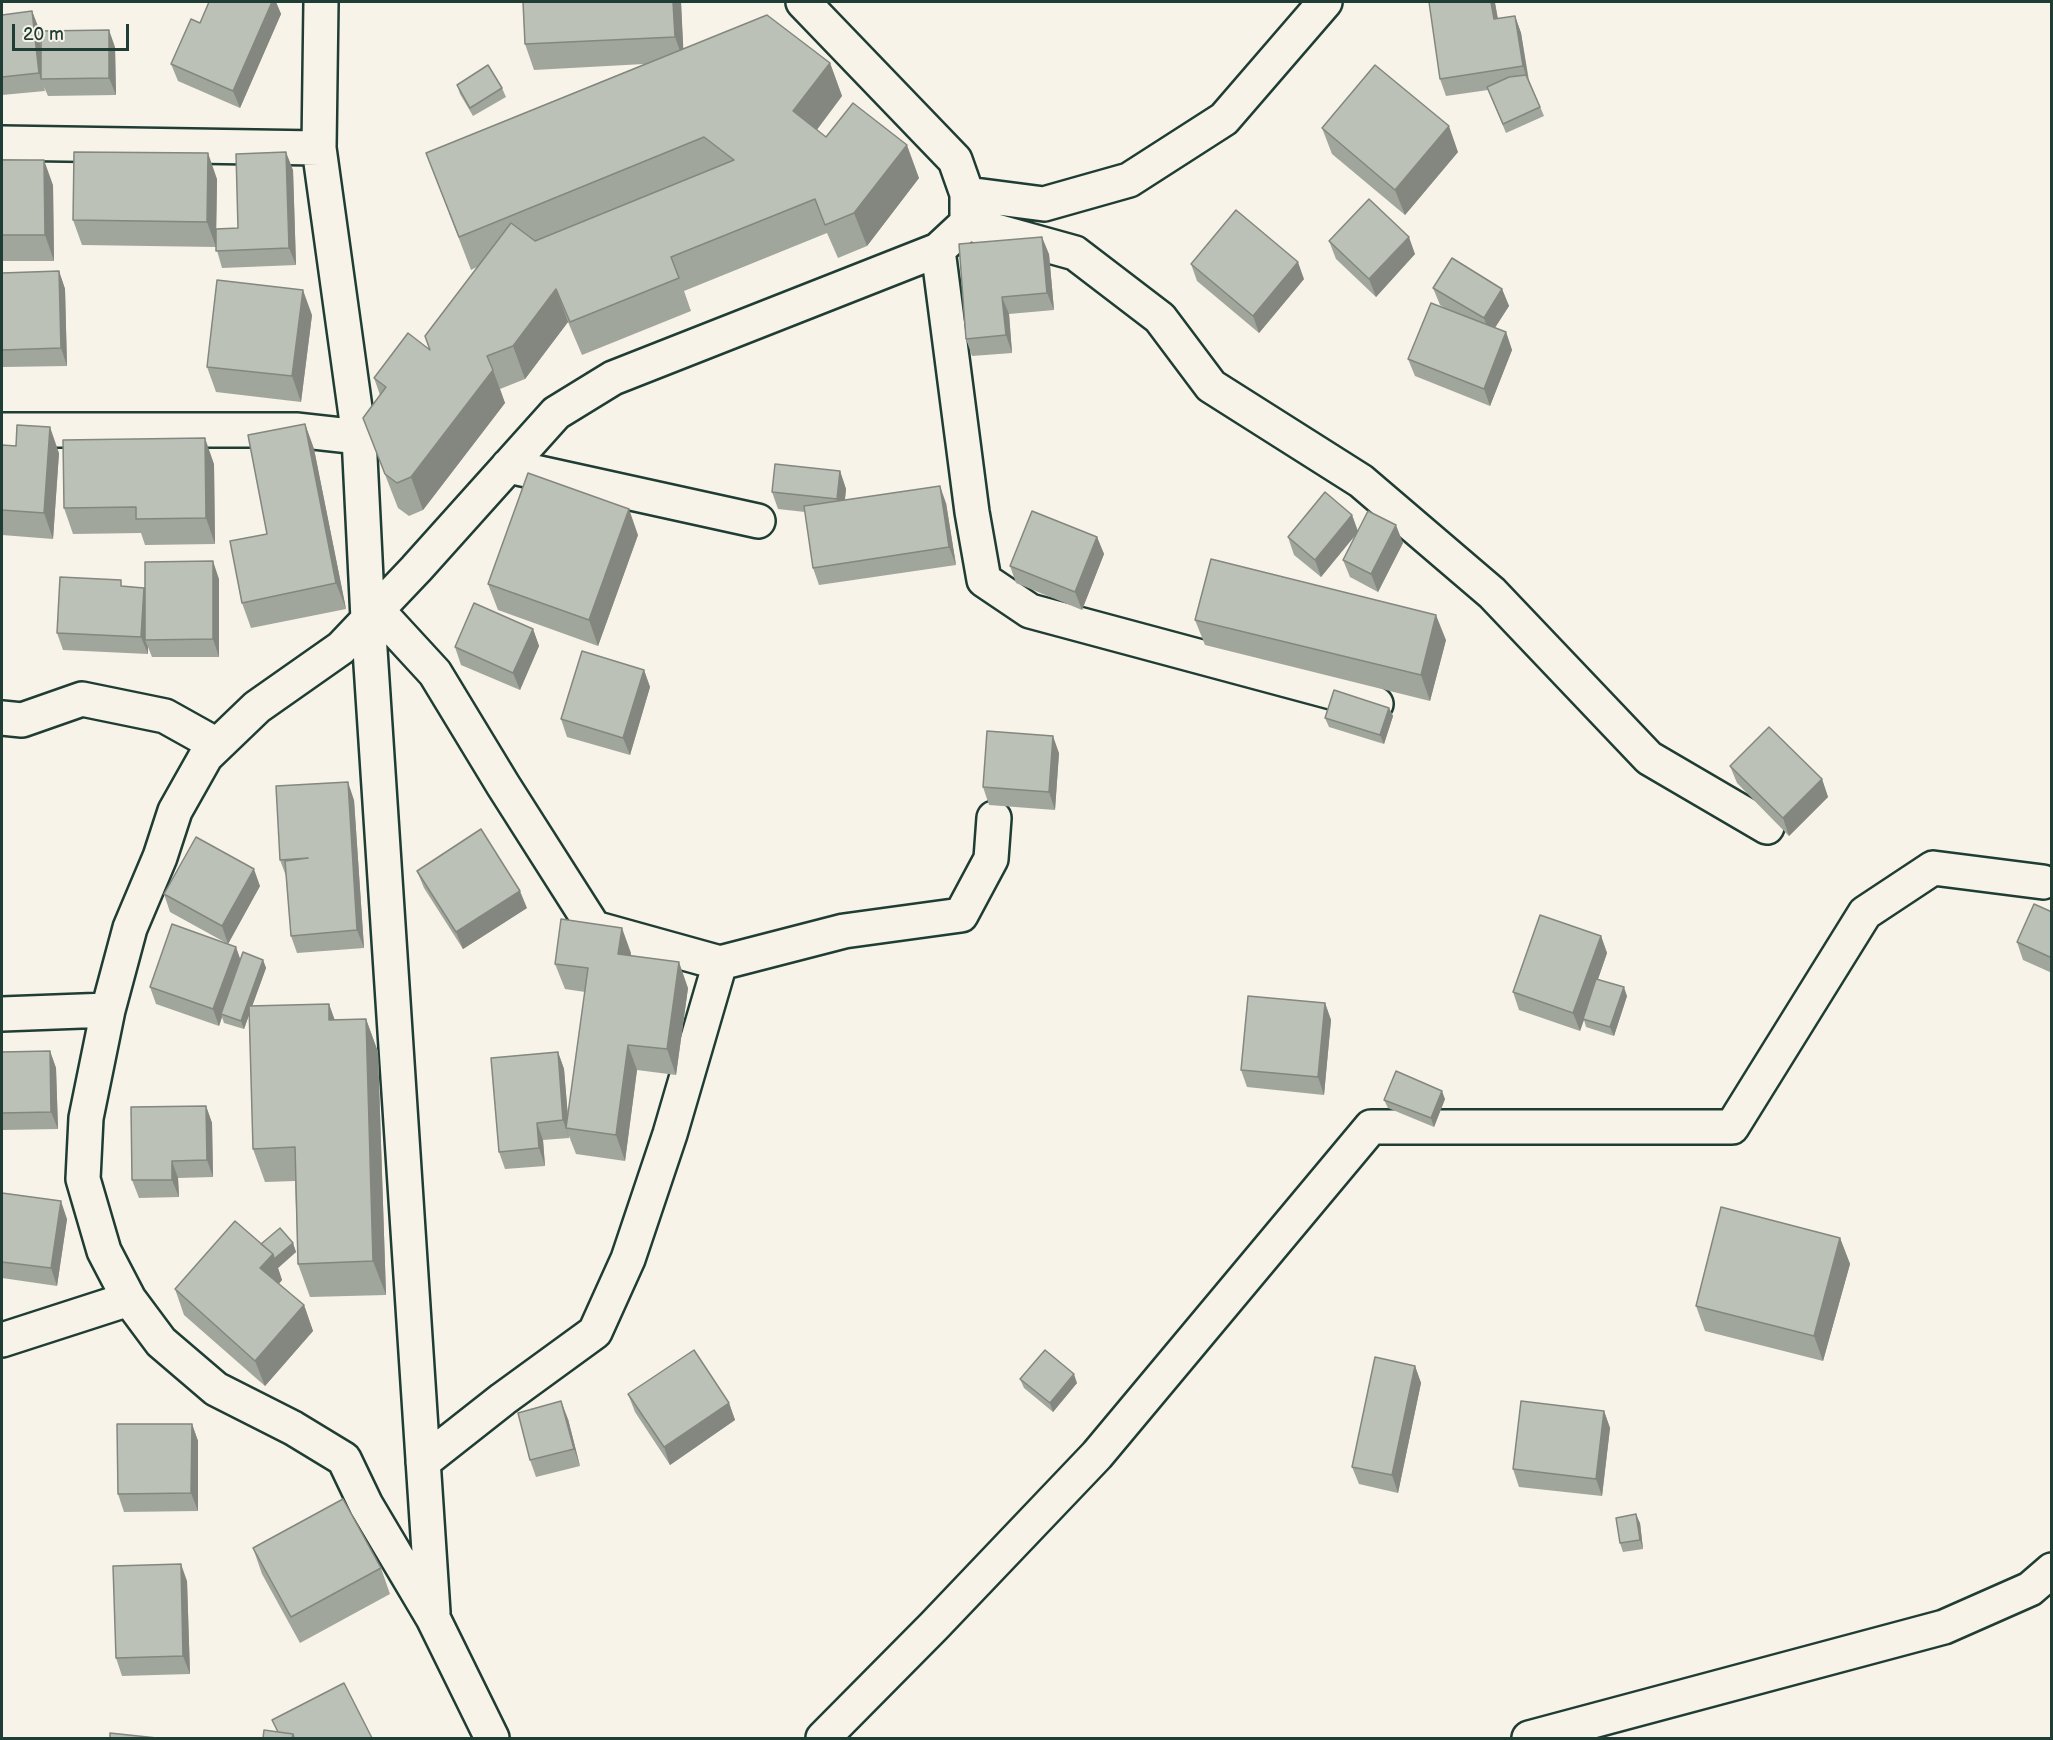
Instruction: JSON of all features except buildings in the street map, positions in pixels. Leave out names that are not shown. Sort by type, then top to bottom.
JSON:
[{"type":"street","points":[[321,2],[318,148],[358,437],[372,614],[433,1618]]},
{"type":"street","points":[[492,1738],[433,1618],[366,1505],[344,1459],[293,1428],[216,1389],[160,1342],[129,1299],[104,1251],[83,1179],[86,1118],[108,1010],[130,928],[160,857],[175,811],[206,756],[257,707],[341,648],[556,413],[613,378],[938,250],[967,208],[955,160],[802,2]]},
{"type":"street","points":[[967,208],[1044,204],[1129,180],[1224,119],[1325,2]]},
{"type":"street","points":[[2,143],[318,148]]},
{"type":"street","points":[[967,208],[1075,254],[1160,318],[1211,386],[1361,481],[1492,593],[1649,758],[1767,827]]},
{"type":"street","points":[[938,250],[972,512],[984,580],[1030,611],[1387,707]]},
{"type":"street","points":[[2,430],[296,430],[358,437]]},
{"type":"street","points":[[508,466],[758,521]]},
{"type":"street","points":[[372,614],[435,674],[594,927],[720,963],[844,931],[961,915],[991,859],[994,818]]},
{"type":"street","points":[[2,718],[22,720],[82,699],[165,716],[217,745]]},
{"type":"street","points":[[823,1738],[934,1626],[1096,1455],[1371,1127],[1732,1127],[1865,913],[1933,868],[2043,882]]},
{"type":"street","points":[[423,1462],[503,1399],[595,1332],[628,1260],[669,1134],[720,963]]},
{"type":"street","points":[[2,1014],[108,1010]]},
{"type":"street","points":[[2,1340],[129,1299]]},
{"type":"street","points":[[1529,1738],[1944,1627],[2030,1589],[2052,1570]]}]
